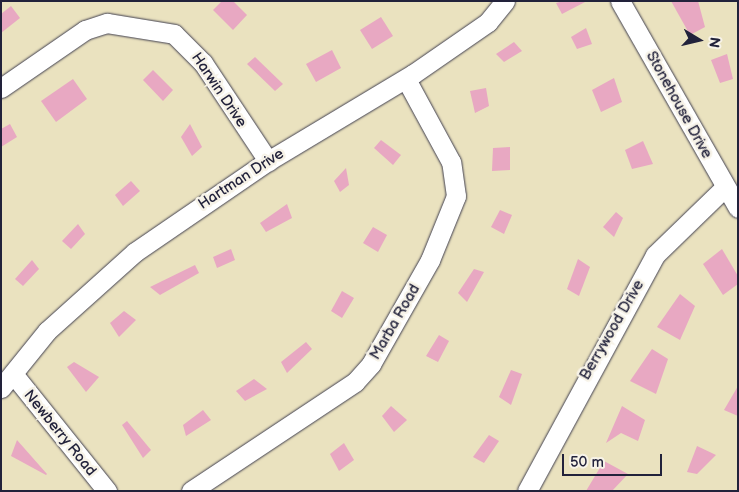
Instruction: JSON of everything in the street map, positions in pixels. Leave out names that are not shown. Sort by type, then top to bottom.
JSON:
[{"type":"street","name":"Hartman Drive","points":[[8,382],[47,331],[135,252],[268,161],[406,78],[488,22],[506,1]]},
{"type":"street","name":"Stonehouse Drive","points":[[620,1],[723,189],[738,208]]},
{"type":"street","name":"Harwin Drive","points":[[1,88],[85,30],[107,23],[174,34],[203,63],[268,161]]},
{"type":"street","name":"Marba Road","points":[[191,491],[356,382],[371,364],[430,260],[456,196],[451,162],[406,78]]},
{"type":"street","name":"Berrywood Drive","points":[[527,491],[655,255],[723,189]]},
{"type":"street","name":"Newberry Road","points":[[8,382],[107,491]]},
{"type":"building","points":[[222,1],[233,1],[247,15],[233,30],[213,10]]},
{"type":"building","points":[[563,1],[587,1],[562,14],[556,3]]},
{"type":"building","points":[[671,1],[698,1],[705,27],[690,35]]},
{"type":"building","points":[[11,6],[20,18],[1,33],[1,14]]},
{"type":"building","points":[[381,17],[393,36],[372,49],[360,30]]},
{"type":"building","points":[[586,28],[592,44],[577,49],[571,37]]},
{"type":"building","points":[[514,42],[522,51],[504,62],[496,54]]},
{"type":"building","points":[[332,50],[341,68],[316,82],[306,64]]},
{"type":"building","points":[[727,54],[733,79],[720,83],[711,60]]},
{"type":"building","points":[[255,57],[283,84],[275,91],[247,64]]},
{"type":"building","points":[[153,70],[173,90],[163,101],[143,80]]},
{"type":"building","points":[[614,78],[622,102],[601,112],[592,90]]},
{"type":"building","points":[[73,79],[87,99],[56,122],[41,101]]},
{"type":"building","points":[[486,88],[489,106],[475,113],[470,91]]},
{"type":"building","points":[[10,124],[17,137],[1,147],[1,129]]},
{"type":"building","points":[[190,124],[202,147],[192,156],[181,137]]},
{"type":"building","points":[[381,140],[401,155],[393,165],[374,148]]},
{"type":"building","points":[[643,141],[653,164],[632,169],[625,150]]},
{"type":"building","points":[[510,147],[510,170],[492,171],[493,148]]},
{"type":"building","points":[[346,168],[349,185],[340,192],[334,181]]},
{"type":"building","points":[[131,181],[140,191],[123,206],[115,195]]},
{"type":"building","points":[[287,204],[292,218],[266,232],[260,223]]},
{"type":"building","points":[[500,210],[512,215],[504,234],[491,227]]},
{"type":"building","points":[[616,212],[623,218],[614,237],[603,227]]},
{"type":"building","points":[[78,224],[85,234],[71,249],[62,241]]},
{"type":"building","points":[[373,227],[387,235],[378,252],[363,243]]},
{"type":"building","points":[[231,249],[235,260],[217,268],[213,257]]},
{"type":"building","points":[[722,249],[738,276],[738,284],[723,295],[703,264]]},
{"type":"building","points":[[578,259],[590,267],[579,296],[567,289]]},
{"type":"building","points":[[32,260],[39,269],[23,286],[15,279]]},
{"type":"building","points":[[195,265],[199,273],[160,295],[150,287]]},
{"type":"building","points":[[474,269],[484,272],[467,302],[458,293]]},
{"type":"building","points":[[342,291],[354,298],[342,318],[331,311]]},
{"type":"building","points":[[680,294],[695,306],[680,340],[657,327]]},
{"type":"building","points":[[124,311],[136,320],[119,337],[110,323]]},
{"type":"building","points":[[439,335],[449,341],[438,362],[426,356]]},
{"type":"building","points":[[306,342],[312,349],[287,373],[281,362]]},
{"type":"building","points":[[652,349],[668,359],[656,394],[630,381]]},
{"type":"building","points":[[74,362],[99,377],[86,392],[67,367]]},
{"type":"building","points":[[511,370],[522,374],[511,405],[499,397]]},
{"type":"building","points":[[254,379],[267,389],[245,401],[236,391]]},
{"type":"building","points":[[738,386],[738,416],[724,410]]},
{"type":"building","points":[[391,406],[407,420],[394,432],[382,416]]},
{"type":"building","points":[[622,406],[645,420],[638,441],[621,433],[606,443]]},
{"type":"building","points":[[203,410],[211,420],[186,436],[183,425]]},
{"type":"building","points":[[127,421],[151,450],[143,458],[122,425]]},
{"type":"building","points":[[489,435],[499,441],[484,463],[473,457]]},
{"type":"building","points":[[17,440],[47,474],[46,475],[11,456]]},
{"type":"building","points":[[344,443],[354,460],[339,471],[330,454]]},
{"type":"building","points":[[697,446],[716,455],[697,474],[687,472]]},
{"type":"building","points":[[604,461],[628,474],[612,491],[586,491]]}]
